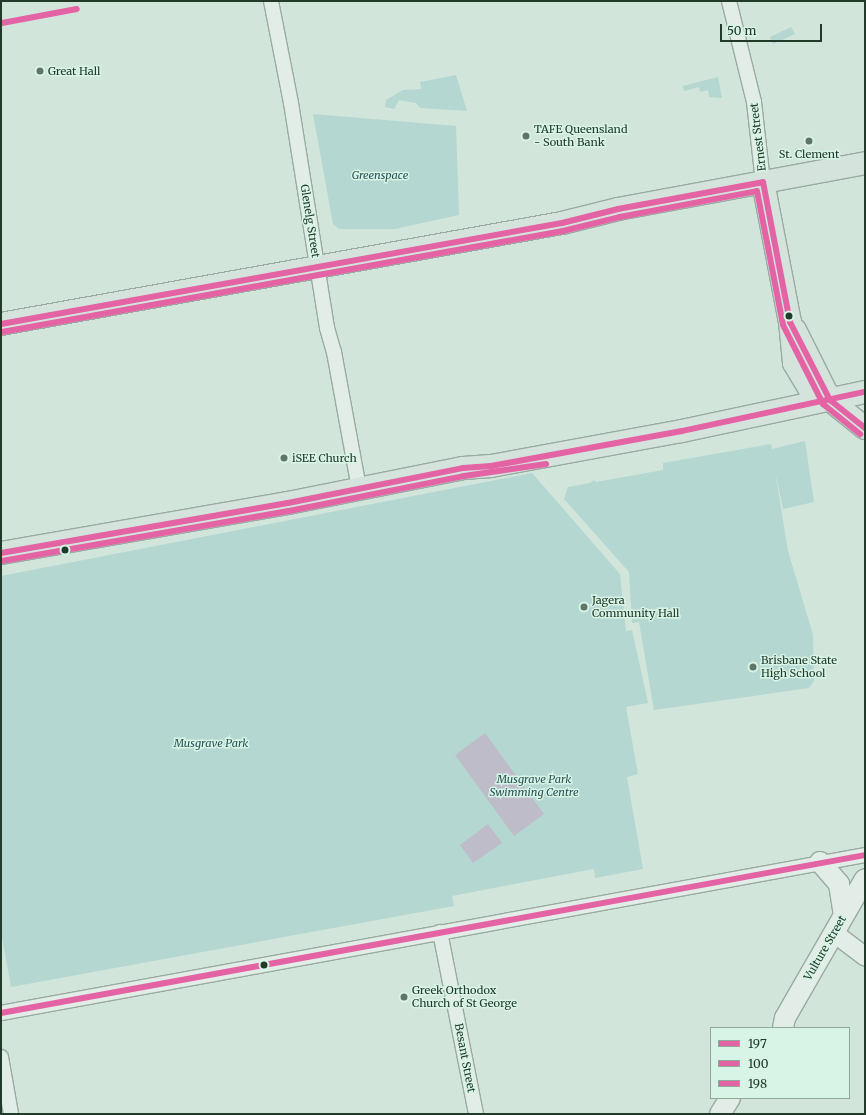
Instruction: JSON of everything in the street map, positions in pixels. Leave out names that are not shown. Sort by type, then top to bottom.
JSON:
[{"type":"main road","points":[[1,324],[562,223],[618,209],[865,163]]},
{"type":"main road","name":"Ernest Street","points":[[764,182],[790,322],[830,400],[865,428]]},
{"type":"main road","points":[[1,553],[359,488],[682,432],[865,392]]},
{"type":"main road","points":[[820,862],[839,884],[844,914]]},
{"type":"main road","name":"Vulture Street","points":[[780,1025],[865,879]]},
{"type":"main road","points":[[720,1114],[729,1099]]},
{"type":"main road","points":[[736,1114],[744,1099]]},
{"type":"street","name":"Glenelg Street","points":[[271,1],[291,103],[317,267],[359,488]]},
{"type":"street","name":"Ernest Street","points":[[729,1],[754,102],[764,182]]},
{"type":"street","points":[[1,1013],[865,854]]},
{"type":"street","name":"Besant Street","points":[[440,932],[476,1114]]},
{"type":"street","points":[[834,933],[865,956]]},
{"type":"street","points":[[1,1057],[10,1114]]},
{"type":"green space","points":[[791,27],[795,34],[773,44],[770,37]]},
{"type":"green space","points":[[456,75],[467,111],[420,108],[416,103],[399,100],[394,109],[385,107],[386,100],[403,90],[421,89],[420,82]]},
{"type":"green space","points":[[718,77],[722,98],[709,97],[708,90],[700,92],[699,87],[684,91],[683,86]]},
{"type":"green space","name":"Greenspace","points":[[313,114],[456,126],[459,215],[395,229],[339,229],[333,224]]},
{"type":"green space","points":[[805,441],[814,502],[783,509],[775,471],[788,551],[813,635],[814,681],[809,688],[654,710],[639,622],[632,623],[629,572],[564,499],[568,487],[590,483],[594,480],[596,482],[663,470],[663,463],[771,444],[772,449]]},
{"type":"green space","name":"Musgrave Park","points":[[532,473],[620,574],[626,631],[632,630],[648,703],[626,707],[638,774],[627,777],[643,869],[595,878],[594,869],[452,896],[454,906],[11,987],[1,932],[1,576]]},
{"type":"shaded area","points":[[485,733],[544,814],[514,836],[455,755]]},
{"type":"shaded area","points":[[488,824],[502,843],[473,863],[460,845]]},
{"type":"transit line","name":"100","points":[[2,23],[77,9]]},
{"type":"transit line","name":"197","points":[[1,324],[562,223],[618,209],[763,182],[790,322],[830,400],[865,428]]},
{"type":"transit line","name":"100","points":[[2,332],[563,231],[620,217],[757,191],[783,325],[823,404],[860,434]]},
{"type":"transit line","name":"197","points":[[1,553],[288,503],[463,468],[491,466],[682,431],[864,392]]},
{"type":"transit line","name":"100","points":[[2,561],[289,511],[464,476],[546,464]]},
{"type":"transit line","name":"198","points":[[1,1013],[865,855]]},
{"type":"place","name":"Great Hall","points":[[40,71]]},
{"type":"place","name":"TAFE Queensland - South Bank","points":[[526,136]]},
{"type":"place","name":"St. Clement","points":[[809,141]]},
{"type":"place","name":"iSEE Church","points":[[284,458]]},
{"type":"place","name":"Jagera Community Hall","points":[[584,607]]},
{"type":"place","name":"Brisbane State High School","points":[[753,667]]},
{"type":"place","name":"Greek Orthodox Church of St George","points":[[404,997]]},
{"type":"park label","name":"Musgrave Park Swimming Centre","points":[[534,786]]}]
